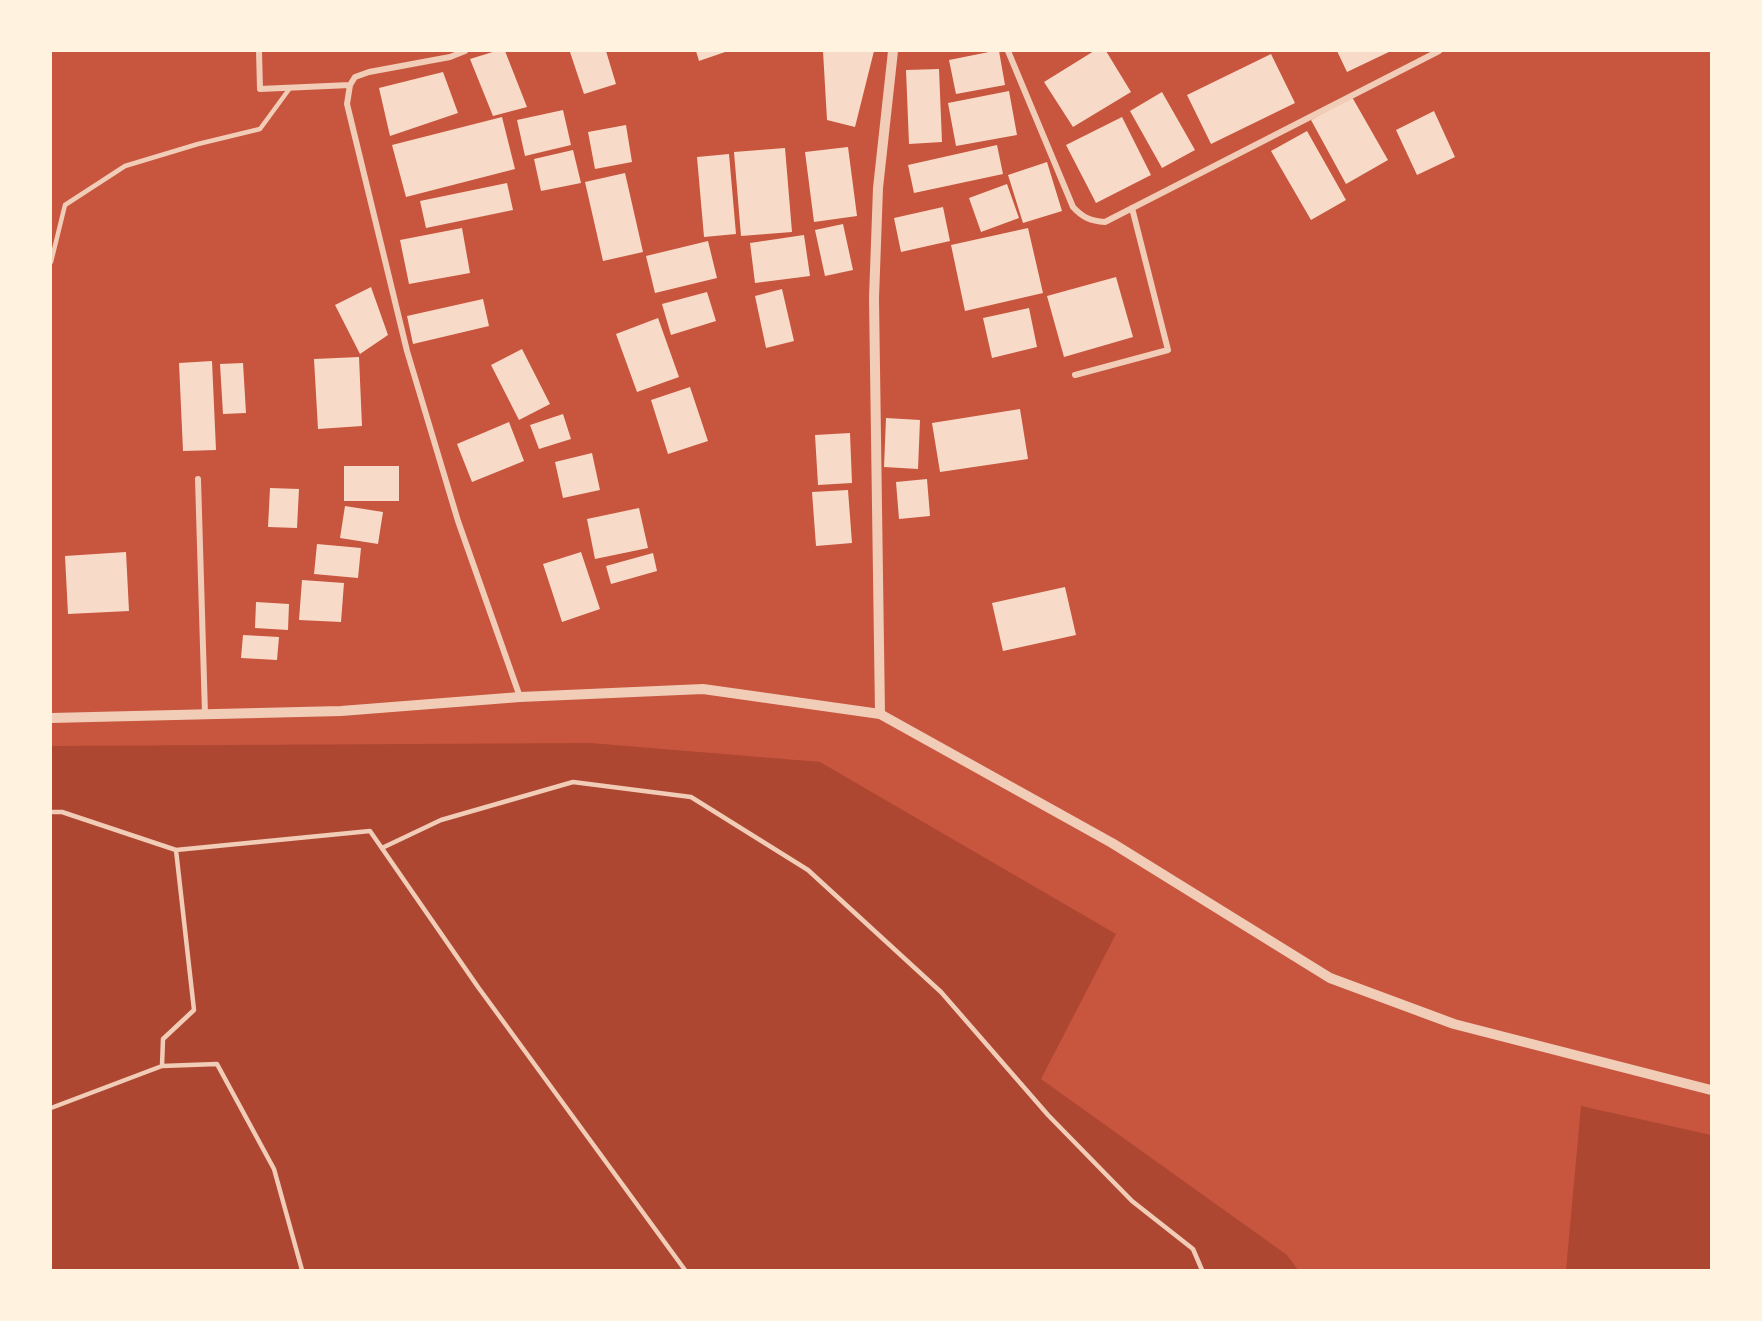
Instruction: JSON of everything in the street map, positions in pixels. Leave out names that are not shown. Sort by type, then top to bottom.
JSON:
[{"type":"street","points":[[258,51],[260,89],[350,85]]},
{"type":"street","points":[[465,51],[450,57],[369,72],[356,77],[350,85],[347,104],[407,351],[458,521],[520,697]]},
{"type":"street","points":[[880,714],[873,298],[878,188],[893,51]]},
{"type":"street","points":[[1008,51],[1072,207],[1080,216],[1092,221],[1105,222],[1429,53],[1439,51]]},
{"type":"street","points":[[1075,375],[1168,350],[1132,208]]},
{"type":"street","points":[[198,479],[205,714]]},
{"type":"street","points":[[51,718],[341,711],[520,697],[703,689],[880,714],[1112,843],[1330,978],[1454,1024],[1711,1090]]},
{"type":"lane","points":[[51,262],[65,205],[125,166],[198,144],[260,129],[290,88]]},
{"type":"lane","points":[[382,848],[441,820],[573,782],[691,797],[808,870],[933,984],[1048,1115],[1132,1201],[1193,1248],[1202,1270]]},
{"type":"lane","points":[[51,812],[63,812],[176,850],[370,831],[478,987],[685,1270]]},
{"type":"lane","points":[[162,1066],[163,1039],[194,1010],[176,850]]},
{"type":"lane","points":[[51,1108],[162,1066],[217,1064],[274,1170],[302,1270]]},
{"type":"shaded area","points":[[591,743],[820,762],[1116,934],[1041,1079],[1287,1255],[1298,1270],[51,1270],[51,746]]},
{"type":"shaded area","points":[[1581,1106],[1711,1135],[1711,1270],[1566,1270]]},
{"type":"building","points":[[496,51],[505,51],[527,107],[493,116],[470,59]]},
{"type":"building","points":[[606,51],[616,84],[584,94],[570,52]]},
{"type":"building","points":[[696,51],[728,51],[699,61]]},
{"type":"building","points":[[823,51],[874,51],[855,127],[827,120]]},
{"type":"building","points":[[999,51],[1005,85],[956,94],[949,60]]},
{"type":"building","points":[[1094,51],[1106,51],[1131,92],[1073,127],[1044,82]]},
{"type":"building","points":[[1337,51],[1391,51],[1347,72]]},
{"type":"building","points":[[1271,54],[1295,103],[1211,144],[1187,95]]},
{"type":"building","points":[[939,69],[942,142],[909,144],[906,70]]},
{"type":"building","points":[[443,72],[458,113],[390,136],[379,88]]},
{"type":"building","points":[[1009,91],[1017,135],[956,146],[948,103]]},
{"type":"building","points":[[1162,92],[1195,150],[1162,168],[1130,111]]},
{"type":"building","points":[[1352,97],[1388,160],[1346,184],[1311,120]]},
{"type":"building","points":[[563,110],[571,145],[525,156],[517,120]]},
{"type":"building","points":[[1434,111],[1455,157],[1417,175],[1396,130]]},
{"type":"building","points":[[502,117],[515,169],[406,197],[392,145]]},
{"type":"building","points":[[1122,117],[1151,175],[1096,203],[1066,145]]},
{"type":"building","points":[[626,125],[632,162],[595,169],[588,132]]},
{"type":"building","points":[[1307,131],[1346,200],[1311,220],[1271,151]]},
{"type":"building","points":[[997,145],[1003,174],[914,193],[908,165]]},
{"type":"building","points":[[848,147],[857,216],[814,222],[805,152]]},
{"type":"building","points":[[785,148],[792,232],[741,236],[734,152]]},
{"type":"building","points":[[573,150],[581,183],[541,191],[534,159]]},
{"type":"building","points":[[729,154],[736,234],[704,237],[697,157]]},
{"type":"building","points":[[1047,162],[1062,211],[1023,223],[1008,175]]},
{"type":"building","points":[[625,173],[643,252],[603,261],[585,182]]},
{"type":"building","points":[[507,183],[513,210],[426,228],[420,201]]},
{"type":"building","points":[[1007,184],[1019,218],[981,232],[969,198]]},
{"type":"building","points":[[943,207],[950,241],[901,252],[894,218]]},
{"type":"building","points":[[843,224],[853,270],[825,276],[815,230]]},
{"type":"building","points":[[462,228],[470,273],[409,284],[400,240]]},
{"type":"building","points":[[1028,228],[1043,293],[965,311],[951,245]]},
{"type":"building","points":[[804,235],[810,276],[755,283],[750,243]]},
{"type":"building","points":[[708,241],[717,278],[655,293],[646,256]]},
{"type":"building","points":[[1116,277],[1133,337],[1064,357],[1047,296]]},
{"type":"building","points":[[371,287],[388,335],[360,354],[335,305]]},
{"type":"building","points":[[782,289],[794,341],[766,348],[755,296]]},
{"type":"building","points":[[707,292],[716,321],[671,335],[662,304]]},
{"type":"building","points":[[483,299],[489,326],[413,344],[407,316]]},
{"type":"building","points":[[1029,308],[1037,347],[992,358],[983,318]]},
{"type":"building","points":[[658,318],[679,377],[637,392],[616,334]]},
{"type":"building","points":[[522,349],[550,404],[519,420],[491,365]]},
{"type":"building","points":[[359,357],[362,426],[318,429],[314,359]]},
{"type":"building","points":[[212,361],[216,450],[183,451],[179,363]]},
{"type":"building","points":[[243,363],[246,413],[223,414],[220,364]]},
{"type":"building","points":[[690,387],[708,441],[668,454],[651,400]]},
{"type":"building","points":[[1020,409],[1028,459],[940,472],[932,423]]},
{"type":"building","points":[[563,414],[571,439],[539,449],[530,425]]},
{"type":"building","points":[[886,418],[920,420],[918,469],[884,467]]},
{"type":"building","points":[[509,422],[524,461],[472,482],[457,444]]},
{"type":"building","points":[[850,433],[852,483],[818,485],[815,435]]},
{"type":"building","points":[[592,453],[600,490],[563,498],[555,462]]},
{"type":"building","points":[[344,466],[399,466],[399,501],[344,501]]},
{"type":"building","points":[[927,479],[930,516],[899,519],[896,482]]},
{"type":"building","points":[[270,488],[299,489],[297,528],[268,527]]},
{"type":"building","points":[[848,490],[852,543],[816,546],[812,492]]},
{"type":"building","points":[[345,506],[383,512],[378,544],[340,538]]},
{"type":"building","points":[[639,508],[648,548],[595,559],[587,519]]},
{"type":"building","points":[[317,544],[361,548],[358,578],[314,574]]},
{"type":"building","points":[[126,552],[129,611],[68,614],[65,556]]},
{"type":"building","points":[[581,552],[600,609],[562,622],[543,564]]},
{"type":"building","points":[[653,553],[657,571],[611,584],[606,566]]},
{"type":"building","points":[[302,580],[344,583],[341,622],[299,620]]},
{"type":"building","points":[[1065,587],[1076,635],[1003,651],[992,603]]},
{"type":"building","points":[[256,602],[289,604],[288,630],[255,628]]},
{"type":"building","points":[[243,635],[279,637],[277,660],[241,658]]}]
